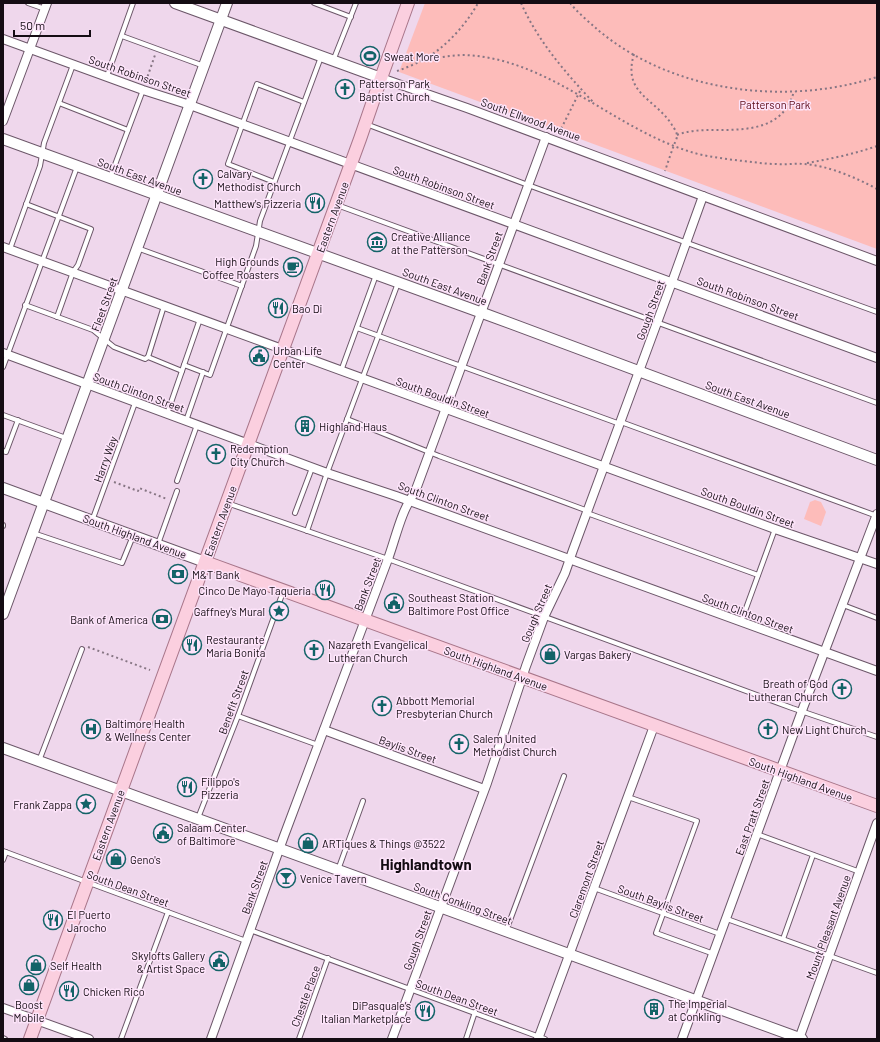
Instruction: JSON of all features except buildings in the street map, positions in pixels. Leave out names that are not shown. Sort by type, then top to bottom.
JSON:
[{"type":"main road","name":"Eastern Avenue","points":[[30,1039],[366,124],[408,3]]},
{"type":"main road","name":"South Highland Avenue","points":[[205,562],[877,806]]},
{"type":"street","name":"South Ellwood Avenue","points":[[175,3],[877,260]]},
{"type":"street","name":"Fleet Street","points":[[3,614],[227,3]]},
{"type":"street","points":[[3,122],[46,6]]},
{"type":"street","name":"South Robinson Street","points":[[3,39],[143,90],[190,105],[877,358]]},
{"type":"street","name":"Bank Street","points":[[211,1039],[409,501],[415,492],[546,138]]},
{"type":"street","name":"South East Avenue","points":[[3,139],[481,312],[877,460]]},
{"type":"street","name":"Gough Street","points":[[392,1039],[484,789],[544,617],[570,559],[703,196]]},
{"type":"street","name":"South Bouldin Street","points":[[6,248],[604,467],[877,564]]},
{"type":"street","name":"South Clinton Street","points":[[5,354],[327,474],[409,501],[877,671]]},
{"type":"street","name":"South Highland Avenue","points":[[3,488],[205,562]]},
{"type":"street","name":"East Pratt Street","points":[[682,1039],[802,711],[877,515]]},
{"type":"street","name":"Claremont Street","points":[[540,1038],[569,955],[654,726]]},
{"type":"street","name":"Baylis Street","points":[[324,730],[484,789]]},
{"type":"street","name":"South Conkling Street","points":[[3,748],[800,1039]]},
{"type":"street","name":"Mount Pleasant Avenue","points":[[800,1039],[877,823]]},
{"type":"street","points":[[3,1008],[89,1039]]},
{"type":"lane","points":[[28,3],[46,6]]},
{"type":"lane","points":[[107,76],[133,3]]},
{"type":"lane","points":[[314,3],[351,17]]},
{"type":"lane","points":[[332,61],[356,3]]},
{"type":"lane","points":[[122,36],[204,66]]},
{"type":"lane","points":[[184,365],[210,375],[256,246],[260,221],[321,57]]},
{"type":"lane","points":[[6,248],[26,204],[40,166],[44,143],[73,64]]},
{"type":"lane","points":[[274,182],[228,164],[256,84],[304,102]]},
{"type":"lane","points":[[110,178],[143,90]]},
{"type":"lane","points":[[59,103],[128,130]]},
{"type":"lane","points":[[366,124],[528,185],[877,312]]},
{"type":"lane","points":[[3,367],[5,354],[77,166]]},
{"type":"lane","points":[[26,204],[91,229],[78,265],[73,272],[57,318]]},
{"type":"lane","points":[[336,205],[877,403]]},
{"type":"lane","points":[[137,248],[242,286]]},
{"type":"lane","points":[[341,371],[377,274]]},
{"type":"lane","points":[[307,531],[398,282]]},
{"type":"lane","points":[[25,305],[93,330],[114,347],[145,359],[148,357],[182,371]]},
{"type":"lane","points":[[148,357],[165,306]]},
{"type":"lane","points":[[167,414],[200,319]]},
{"type":"lane","points":[[357,328],[877,515]]},
{"type":"lane","points":[[186,421],[203,372]]},
{"type":"lane","name":"Harry Way","points":[[92,521],[134,403]]},
{"type":"lane","points":[[3,415],[67,439]]},
{"type":"lane","points":[[347,419],[587,512],[758,575]]},
{"type":"lane","points":[[3,451],[6,452],[18,420]]},
{"type":"lane","points":[[177,481],[197,425]]},
{"type":"lane","points":[[295,513],[312,468]]},
{"type":"lane","points":[[158,545],[177,491]]},
{"type":"lane","points":[[227,503],[388,559],[802,711],[877,737]]},
{"type":"lane","points":[[741,622],[775,529]]},
{"type":"lane","points":[[33,533],[122,563],[134,536]]},
{"type":"lane","name":"Benefit Street","points":[[198,819],[238,716],[283,590]]},
{"type":"lane","points":[[843,605],[877,618]]},
{"type":"lane","points":[[39,762],[84,647]]},
{"type":"lane","points":[[238,716],[319,745]]},
{"type":"lane","points":[[506,931],[564,776]]},
{"type":"lane","points":[[628,796],[697,822],[656,933],[714,954]]},
{"type":"lane","points":[[338,870],[363,802]]},
{"type":"lane","points":[[757,834],[860,872]]},
{"type":"lane","points":[[3,860],[4,851]]},
{"type":"lane","name":"South Dean Street","points":[[4,851],[246,941]]},
{"type":"lane","points":[[783,939],[813,855]]},
{"type":"lane","name":"South Baylis Street","points":[[594,888],[721,935]]},
{"type":"lane","points":[[121,1039],[168,912]]},
{"type":"lane","points":[[727,919],[877,973]]},
{"type":"lane","name":"South Dean Street","points":[[250,930],[475,1012],[540,1038]]},
{"type":"lane","name":"Chestle Place","points":[[299,1039],[328,958]]},
{"type":"lane","points":[[466,1039],[475,1012]]},
{"type":"path","points":[[423,60],[454,35],[473,13],[478,3]]},
{"type":"path","points":[[521,3],[540,39],[558,63],[596,104]]},
{"type":"path","points":[[570,3],[588,22],[610,40],[658,66],[700,81],[729,87],[794,92],[832,88],[859,83],[877,77]]},
{"type":"path","points":[[143,90],[158,49]]},
{"type":"path","points":[[634,54],[630,67],[636,89],[670,121],[675,128],[677,136],[665,171]]},
{"type":"path","points":[[396,75],[396,71],[423,60],[448,56],[465,55],[508,62],[534,72],[596,104],[630,125],[674,146],[697,154],[721,159],[775,164],[804,164],[834,170],[877,189]]},
{"type":"path","points":[[558,135],[581,89]]},
{"type":"path","points":[[677,136],[690,131],[734,130],[753,128],[768,124],[780,116],[788,106],[794,92]]},
{"type":"path","points":[[804,164],[847,155],[877,146]]},
{"type":"path","points":[[107,479],[138,490],[139,488],[174,502]]},
{"type":"path","points":[[84,647],[150,670]]},
{"type":"green space","name":"Patterson Park","points":[[425,3],[877,3],[877,249],[399,72]]},
{"type":"green space","points":[[815,500],[821,502],[826,512],[821,526],[804,519],[810,502]]},
{"type":"place","name":"Sweat More","points":[[370,56]]},
{"type":"place","name":"Patterson Park Baptist Church","points":[[345,89]]},
{"type":"place","name":"Calvary Methodist Church","points":[[203,179]]},
{"type":"place","name":"Matthew's Pizzeria","points":[[315,203]]},
{"type":"place","name":"Creative Alliance at the Patterson","points":[[377,242]]},
{"type":"place","name":"High Grounds Coffee Roasters","points":[[293,267]]},
{"type":"place","name":"Bao Di","points":[[278,308]]},
{"type":"place","name":"Urban Life Center","points":[[259,356]]},
{"type":"place","name":"Highland Haus","points":[[305,426]]},
{"type":"place","name":"Redemption City Church","points":[[216,454]]},
{"type":"place","name":"M&T Bank","points":[[178,574]]},
{"type":"place","name":"Cinco De Mayo Taqueria","points":[[325,590]]},
{"type":"place","name":"Southeast Station Baltimore Post Office","points":[[394,603]]},
{"type":"place","name":"Gaffney's Mural","points":[[279,611]]},
{"type":"place","name":"Bank of America","points":[[162,619]]},
{"type":"place","name":"Restaurante Maria Bonita","points":[[192,645]]},
{"type":"place","name":"Nazareth Evangelical Lutheran Church","points":[[314,650]]},
{"type":"place","name":"Vargas Bakery","points":[[550,654]]},
{"type":"place","name":"Breath of God Lutheran Church","points":[[842,689]]},
{"type":"place","name":"Abbott Memorial Presbyterian Church","points":[[382,706]]},
{"type":"place","name":"Baltimore Health & Wellness Center","points":[[91,729]]},
{"type":"place","name":"New Light Church","points":[[768,729]]},
{"type":"place","name":"Salem United Methodist Church","points":[[459,744]]},
{"type":"place","name":"Filippo's Pizzeria","points":[[187,787]]},
{"type":"place","name":"Frank Zappa","points":[[86,804]]},
{"type":"place","name":"Salaam Center of Baltimore","points":[[163,833]]},
{"type":"place","name":"ARTiques & Things @3522","points":[[308,843]]},
{"type":"place","name":"Geno's","points":[[116,859]]},
{"type":"place","name":"Venice Tavern","points":[[286,878]]},
{"type":"place","name":"El Puerto Jarocho","points":[[53,920]]},
{"type":"place","name":"Skylofts Gallery & Artist Space","points":[[219,961]]},
{"type":"place","name":"Self Health","points":[[36,965]]},
{"type":"place","name":"Boost Mobile","points":[[29,985]]},
{"type":"place","name":"Chicken Rico","points":[[69,991]]},
{"type":"place","name":"The Imperial at Conkling","points":[[654,1009]]},
{"type":"place","name":"DiPasquale’s Italian Marketplace","points":[[425,1011]]},
{"type":"district","name":"Highlandtown","points":[[426,864]]}]
